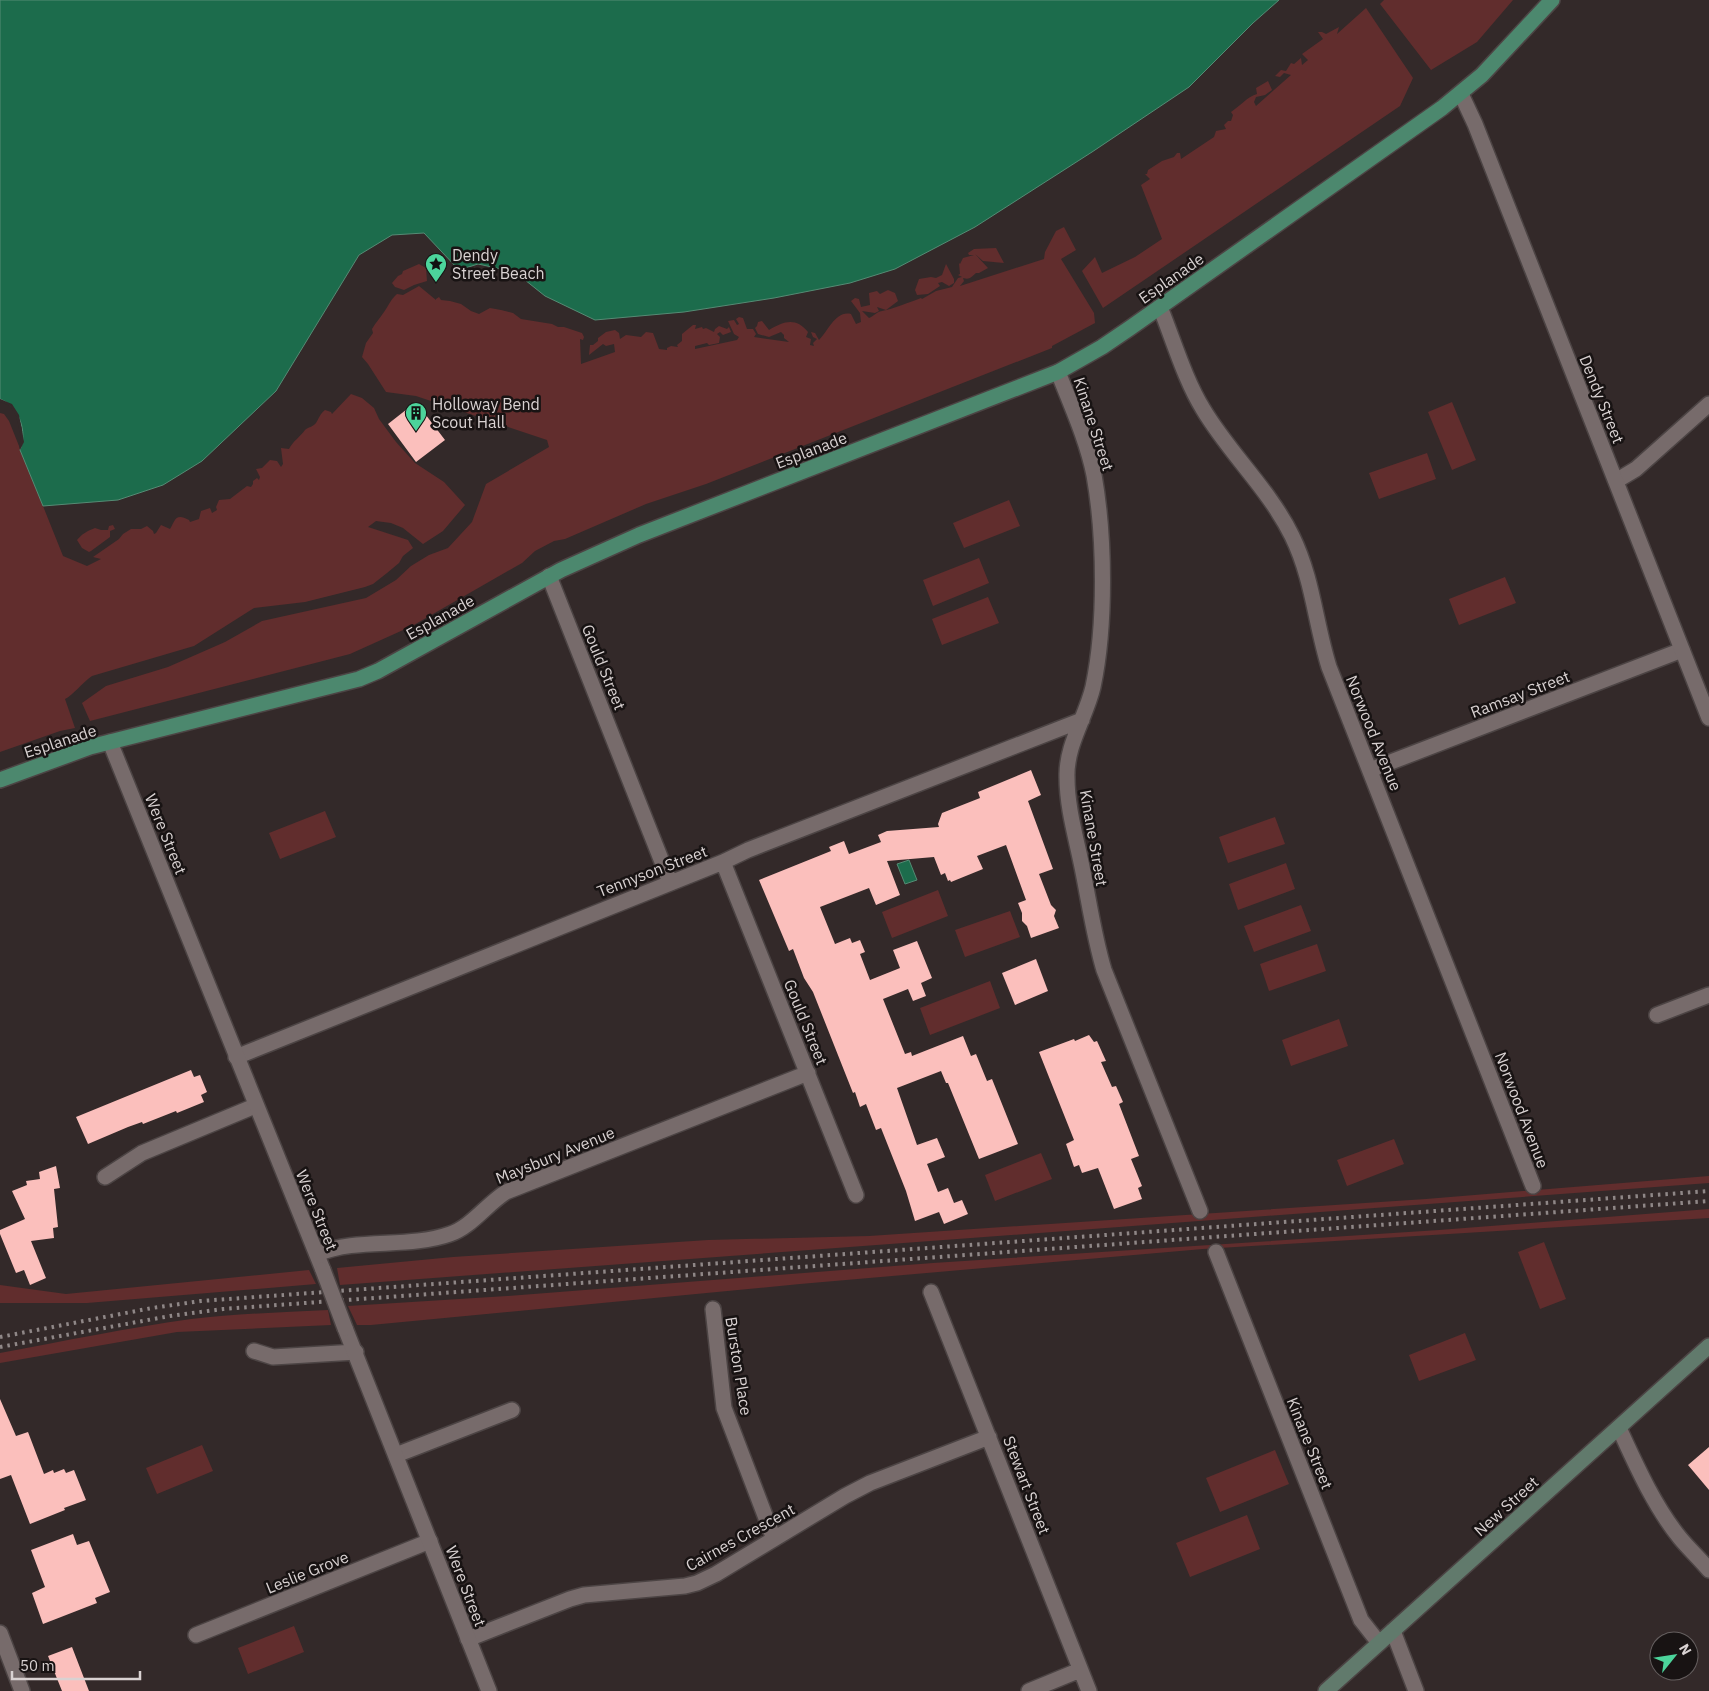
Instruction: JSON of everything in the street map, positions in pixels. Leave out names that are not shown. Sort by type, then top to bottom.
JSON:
[{"type":"main road","name":"Esplanade","points":[[0,780],[67,755],[110,742],[359,679],[438,639],[549,576],[582,560],[646,532],[1058,372],[1102,347],[1160,307],[1461,94],[1488,69],[1552,0]]},
{"type":"main road","name":"New Street","points":[[1326,1691],[1709,1346]]},
{"type":"street","name":"Dendy Street","points":[[1461,94],[1475,124],[1709,718]]},
{"type":"street","name":"Norwood Avenue","points":[[1160,307],[1193,391],[1202,408],[1270,499],[1298,549],[1310,584],[1328,667],[1533,1186]]},
{"type":"street","name":"Kinane Street","points":[[1058,372],[1088,454],[1095,483],[1102,569],[1101,623],[1092,687],[1068,762],[1066,776],[1068,801],[1097,949],[1108,984],[1200,1211]]},
{"type":"street","points":[[1616,481],[1636,469],[1709,404]]},
{"type":"street","name":"Gould Street","points":[[549,576],[670,882]]},
{"type":"street","name":"Ramsay Street","points":[[1370,770],[1682,650]]},
{"type":"street","name":"Tennyson Street","points":[[236,1057],[723,862],[748,850],[1082,720]]},
{"type":"street","name":"Were Street","points":[[110,742],[317,1254],[489,1691]]},
{"type":"street","name":"Gould Street","points":[[723,862],[856,1195]]},
{"type":"street","points":[[1656,1015],[1709,996]]},
{"type":"street","name":"Maysbury Avenue","points":[[317,1254],[342,1246],[419,1240],[450,1234],[462,1228],[492,1201],[506,1192],[808,1073]]},
{"type":"street","points":[[105,1177],[142,1153],[256,1106]]},
{"type":"street","name":"Kinane Street","points":[[1216,1252],[1361,1620],[1379,1644]]},
{"type":"street","name":"Stewart Street","points":[[932,1292],[1088,1691]]},
{"type":"street","name":"Burston Place","points":[[713,1309],[724,1408],[774,1539]]},
{"type":"street","points":[[254,1352],[273,1357],[356,1352]]},
{"type":"street","points":[[396,1455],[512,1410]]},
{"type":"street","points":[[1618,1428],[1665,1516],[1680,1538],[1709,1570]]},
{"type":"street","name":"Cairnes Crescent","points":[[468,1639],[584,1595],[697,1584],[870,1483],[989,1437]]},
{"type":"street","name":"Leslie Grove","points":[[196,1635],[430,1541]]},
{"type":"street","points":[[1393,1631],[1416,1691]]},
{"type":"street","points":[[0,1633],[22,1691]]},
{"type":"street","points":[[1029,1691],[1080,1670]]},
{"type":"shaded area","points":[[0,0],[1279,0],[1253,23],[1189,87],[1092,152],[975,227],[895,269],[850,283],[774,298],[684,312],[595,320],[545,296],[515,272],[478,264],[459,270],[424,233],[392,235],[359,255],[276,391],[202,461],[163,485],[118,500],[43,506],[20,450],[23,435],[20,420],[12,407],[0,399]]},
{"type":"shaded area","points":[[1384,0],[1513,0],[1477,42],[1431,70],[1380,4]]},
{"type":"shaded area","points":[[1366,8],[1413,78],[1400,106],[1103,308],[1082,271],[1095,257],[1102,273],[1135,257],[1162,239],[1141,185],[1150,179],[1145,174],[1147,174],[1148,170],[1162,161],[1174,157],[1177,153],[1180,153],[1181,159],[1214,137],[1216,131],[1226,129],[1224,125],[1231,121],[1233,115],[1231,112],[1247,99],[1257,94],[1256,88],[1268,81],[1272,90],[1265,95],[1256,97],[1254,102],[1256,106],[1291,75],[1284,73],[1280,77],[1275,76],[1281,70],[1286,71],[1291,63],[1294,64],[1301,58],[1302,65],[1308,60],[1302,54],[1323,39],[1318,32],[1326,34],[1339,27],[1337,34]]},
{"type":"shaded area","points":[[1064,227],[1076,250],[1061,259],[1094,313],[1095,323],[1052,346],[1052,348],[706,484],[646,504],[565,539],[554,541],[535,551],[522,563],[412,626],[350,654],[90,721],[82,703],[106,686],[168,667],[225,642],[262,621],[366,598],[396,580],[411,566],[429,555],[448,548],[472,522],[486,484],[549,447],[547,440],[416,396],[386,392],[362,357],[366,343],[373,333],[372,329],[397,294],[403,295],[419,286],[436,300],[439,297],[441,300],[461,304],[479,314],[490,308],[501,310],[513,313],[521,319],[552,324],[582,333],[584,337],[583,340],[580,339],[581,364],[615,352],[614,344],[606,346],[603,344],[589,355],[590,345],[598,341],[598,338],[606,332],[615,330],[619,333],[620,339],[626,335],[641,337],[646,332],[653,333],[659,349],[667,350],[671,346],[678,347],[677,345],[682,341],[682,334],[693,325],[696,325],[695,329],[702,327],[714,332],[719,326],[727,329],[729,327],[731,332],[723,335],[720,332],[717,334],[720,337],[719,343],[695,346],[695,349],[737,340],[739,337],[734,334],[728,321],[734,320],[737,325],[739,324],[736,319],[739,317],[743,318],[747,329],[753,329],[756,334],[754,337],[789,342],[781,332],[769,337],[758,334],[755,328],[758,322],[762,321],[769,330],[780,324],[794,322],[808,332],[806,337],[811,339],[810,345],[814,346],[813,343],[817,339],[813,337],[811,332],[815,333],[819,340],[841,315],[851,314],[856,324],[861,322],[860,313],[851,301],[855,298],[859,299],[861,307],[870,305],[869,293],[877,291],[880,294],[888,290],[895,293],[898,301],[886,310],[952,287],[958,278],[962,277],[958,275],[960,274],[959,263],[963,258],[974,255],[969,255],[968,253],[974,249],[996,248],[1004,263],[983,261],[975,254],[988,268],[976,273],[972,277],[963,278],[964,281],[960,286],[1044,259],[1045,252],[1056,231]],"holes":[[[877,307],[886,310],[869,318],[862,311],[875,313],[879,311]]]},
{"type":"shaded area","points":[[419,264],[426,268],[427,281],[404,290],[395,287],[392,283],[403,271]]},
{"type":"shaded area","points":[[946,264],[954,279],[954,283],[949,286],[942,282],[938,283],[940,286],[928,294],[917,295],[915,290],[919,279],[936,278],[942,275]]},
{"type":"shaded area","points":[[351,394],[362,398],[374,408],[379,419],[396,442],[415,463],[444,482],[465,505],[443,531],[423,544],[403,528],[391,523],[376,521],[368,527],[408,540],[413,548],[403,556],[399,563],[373,584],[305,602],[254,608],[194,646],[92,676],[65,699],[75,728],[60,731],[0,752],[0,413],[4,414],[9,421],[63,556],[87,566],[101,559],[93,557],[131,529],[141,529],[147,526],[154,534],[161,525],[170,529],[178,517],[190,522],[199,519],[201,511],[210,508],[212,513],[217,510],[216,507],[219,500],[230,499],[247,486],[251,487],[253,481],[257,478],[259,480],[260,477],[256,469],[262,468],[270,460],[277,461],[281,467],[283,464],[281,448],[289,449],[305,430],[315,424],[325,410],[332,414]]},
{"type":"shaded area","points":[[1452,402],[1476,460],[1452,470],[1428,412]]},
{"type":"shaded area","points":[[1427,453],[1436,479],[1379,499],[1369,473]]},
{"type":"shaded area","points":[[1009,500],[1020,526],[964,548],[953,523]]},
{"type":"shaded area","points":[[113,525],[115,529],[110,531],[110,537],[89,552],[82,548],[77,540],[92,529],[108,530],[109,526]]},
{"type":"shaded area","points":[[979,558],[989,583],[933,606],[923,580]]},
{"type":"shaded area","points":[[1505,577],[1516,603],[1459,625],[1449,599]]},
{"type":"shaded area","points":[[988,597],[999,623],[942,645],[932,619]]},
{"type":"shaded area","points":[[325,811],[336,837],[280,859],[269,833]]},
{"type":"shaded area","points":[[1275,817],[1285,844],[1228,863],[1219,837]]},
{"type":"shaded area","points":[[909,860],[917,880],[905,884],[897,864]]},
{"type":"shaded area","points":[[1286,863],[1295,889],[1238,910],[1229,884]]},
{"type":"shaded area","points":[[938,890],[948,916],[892,938],[882,912]]},
{"type":"shaded area","points":[[1301,905],[1311,931],[1254,952],[1244,926]]},
{"type":"shaded area","points":[[1010,911],[1020,937],[965,957],[955,930]]},
{"type":"shaded area","points":[[1317,944],[1326,971],[1269,991],[1260,964]]},
{"type":"shaded area","points":[[990,981],[1000,1008],[930,1035],[920,1008]]},
{"type":"shaded area","points":[[1339,1019],[1348,1046],[1291,1066],[1282,1040]]},
{"type":"shaded area","points":[[1394,1139],[1404,1164],[1347,1186],[1337,1160]]},
{"type":"shaded area","points":[[1041,1153],[1052,1179],[995,1201],[985,1175]]},
{"type":"shaded area","points":[[1709,1176],[1709,1183],[340,1285],[337,1268],[453,1257],[708,1240],[869,1236],[1426,1199]]},
{"type":"shaded area","points":[[1709,1209],[1709,1218],[1203,1249],[800,1284],[371,1325],[357,1325],[348,1306],[507,1296],[933,1263],[1439,1230]]},
{"type":"shaded area","points":[[1544,1242],[1566,1299],[1540,1309],[1518,1252]]},
{"type":"shaded area","points":[[309,1270],[316,1284],[87,1303],[0,1303],[0,1285],[66,1294]]},
{"type":"shaded area","points":[[328,1310],[331,1325],[177,1332],[0,1363],[0,1353],[191,1319]]},
{"type":"shaded area","points":[[1465,1333],[1476,1360],[1419,1381],[1409,1355]]},
{"type":"shaded area","points":[[202,1445],[213,1471],[157,1494],[146,1468]]},
{"type":"shaded area","points":[[1275,1450],[1289,1484],[1220,1512],[1206,1478]]},
{"type":"shaded area","points":[[1247,1515],[1260,1549],[1190,1577],[1176,1543]]},
{"type":"shaded area","points":[[294,1626],[304,1652],[248,1674],[238,1648]]},
{"type":"pier","points":[[0,399],[12,404],[19,415],[24,442],[20,450],[21,438],[16,416],[10,406],[0,402]]},
{"type":"building","name":"Holloway Bend Scout Hall","points":[[416,402],[445,440],[416,462],[388,424]]},
{"type":"building","points":[[1031,770],[1041,795],[1028,801],[1053,869],[1039,874],[1051,905],[1056,910],[1054,916],[1059,928],[1031,938],[1027,926],[1022,921],[1022,913],[1018,903],[1026,900],[1006,845],[977,856],[983,869],[951,882],[950,880],[948,881],[945,873],[941,875],[934,857],[887,861],[900,895],[876,905],[869,888],[820,907],[835,944],[850,938],[852,943],[860,940],[865,952],[860,954],[870,980],[900,968],[893,950],[917,941],[932,978],[921,983],[926,996],[913,1001],[908,989],[883,999],[905,1054],[911,1052],[912,1056],[963,1036],[971,1056],[976,1054],[987,1081],[992,1079],[1018,1144],[979,1159],[948,1083],[946,1083],[941,1071],[897,1088],[917,1145],[937,1138],[945,1157],[927,1164],[938,1192],[948,1188],[954,1203],[962,1200],[968,1214],[944,1224],[939,1212],[915,1221],[906,1191],[881,1128],[876,1130],[866,1104],[860,1107],[855,1092],[853,1093],[813,992],[804,978],[793,949],[789,951],[759,880],[831,851],[829,847],[844,841],[849,854],[881,842],[878,835],[887,831],[939,827],[938,824],[942,813],[980,798],[978,792]]},
{"type":"building","points":[[1036,959],[1048,991],[1015,1005],[1002,973]]},
{"type":"building","points":[[1089,1035],[1094,1042],[1097,1041],[1106,1061],[1101,1062],[1112,1087],[1116,1086],[1123,1102],[1119,1104],[1139,1156],[1131,1159],[1142,1186],[1138,1188],[1142,1199],[1114,1209],[1098,1168],[1082,1173],[1079,1165],[1074,1167],[1066,1144],[1074,1140],[1039,1052]]},
{"type":"building","points":[[191,1070],[194,1077],[200,1075],[207,1092],[201,1095],[204,1102],[177,1113],[176,1111],[143,1124],[142,1122],[128,1127],[88,1144],[76,1117]]},
{"type":"building","points":[[56,1166],[60,1188],[54,1189],[58,1227],[53,1228],[54,1238],[31,1241],[46,1278],[30,1285],[24,1270],[16,1273],[0,1230],[25,1219],[12,1191],[27,1185],[26,1181],[40,1179],[39,1172]]},
{"type":"building","points":[[0,1399],[16,1436],[28,1432],[44,1474],[53,1470],[54,1473],[64,1469],[66,1473],[74,1470],[86,1500],[30,1524],[11,1475],[0,1479]]},
{"type":"building","points":[[1709,1447],[1709,1490],[1688,1465]]},
{"type":"building","points":[[73,1534],[77,1545],[89,1541],[110,1592],[95,1598],[97,1603],[43,1624],[32,1593],[45,1587],[31,1550]]},
{"type":"building","points":[[72,1647],[89,1691],[62,1691],[48,1656]]},
{"type":"railway","points":[[0,1337],[152,1308],[201,1301],[1709,1191]]},
{"type":"railway","points":[[0,1347],[170,1316],[223,1309],[1709,1201]]},
{"type":"place","name":"Dendy Street Beach","points":[[436,283]]},
{"type":"place","name":"Holloway Bend Scout Hall","points":[[416,432]]}]
